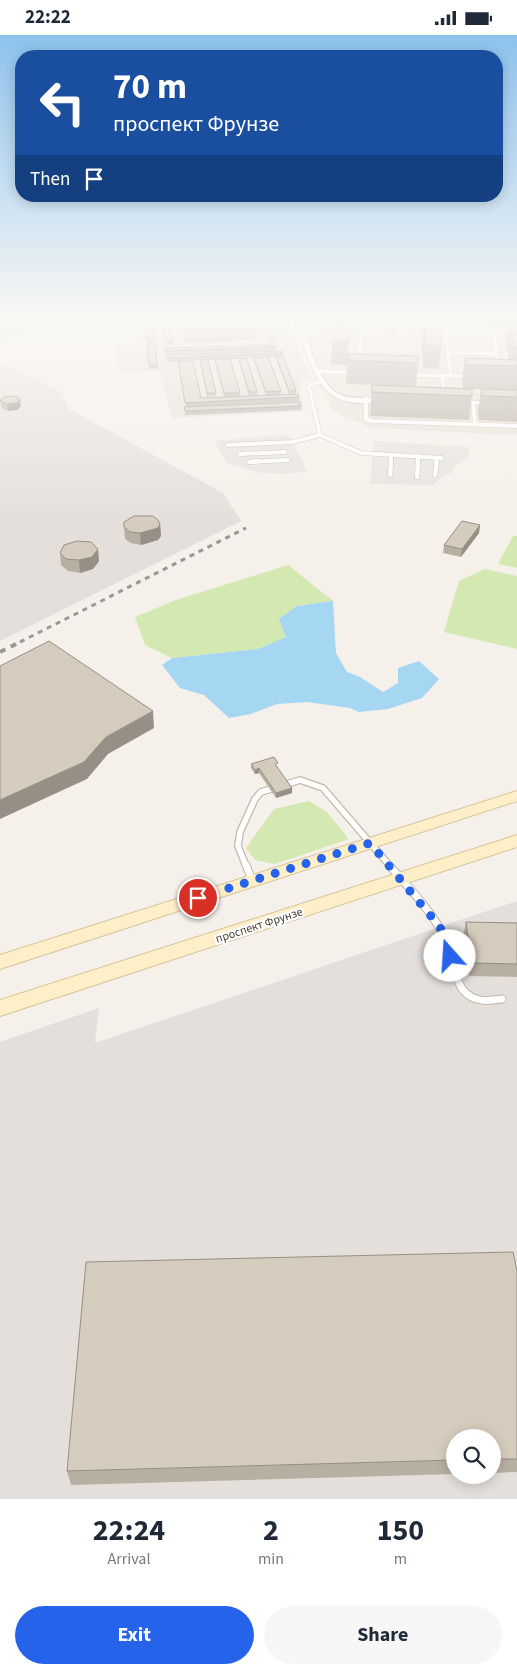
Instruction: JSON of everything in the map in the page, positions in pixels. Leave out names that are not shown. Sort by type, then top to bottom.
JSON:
[{"type":"main road","points":[[0,961],[517,796]]},
{"type":"main road","name":"проспект Фрунзе","points":[[0,1008],[517,841]]},
{"type":"street","points":[[329,387],[338,396],[396,400]]},
{"type":"street","points":[[445,402],[517,404]]},
{"type":"lane","points":[[309,387],[320,435]]},
{"type":"lane","points":[[443,387],[445,402]]},
{"type":"lane","points":[[366,398],[365,417],[372,421],[517,426]]},
{"type":"lane","points":[[473,403],[474,424]]},
{"type":"lane","points":[[227,445],[304,441],[320,435],[361,453],[439,458],[435,475]]},
{"type":"lane","points":[[249,462],[289,462],[282,443]]},
{"type":"lane","points":[[240,454],[285,452]]},
{"type":"lane","points":[[390,475],[391,455]]},
{"type":"lane","points":[[416,477],[418,456]]},
{"type":"lane","points":[[252,880],[238,846],[240,832],[255,799],[261,792],[300,780],[323,788],[402,879],[440,927],[462,989],[470,996],[484,1002],[502,999]]},
{"type":"shaded area","points":[[0,387],[52,387],[62,392],[69,409],[223,493],[241,521],[0,641]]},
{"type":"shaded area","points":[[164,387],[300,387],[304,411],[172,418]]},
{"type":"shaded area","points":[[320,387],[517,387],[517,435],[371,428],[333,412]]},
{"type":"shaded area","points":[[289,434],[307,471],[286,474],[261,473],[226,463],[214,441]]},
{"type":"shaded area","points":[[374,441],[469,447],[469,456],[455,466],[453,472],[445,475],[433,485],[370,484]]},
{"type":"shaded area","points":[[517,901],[517,1499],[0,1499],[0,1042],[99,1008],[95,1043]]},
{"type":"green space","points":[[513,536],[517,536],[517,568],[498,564]]},
{"type":"green space","points":[[288,565],[333,601],[297,606],[283,629],[286,637],[258,649],[172,658],[145,645],[135,617],[176,600]]},
{"type":"green space","points":[[485,569],[517,576],[517,649],[444,632],[459,581]]},
{"type":"green space","points":[[309,801],[327,812],[349,839],[275,864],[255,860],[246,848],[274,809]]},
{"type":"water","points":[[333,601],[336,653],[347,672],[360,677],[383,692],[398,683],[398,668],[419,661],[439,679],[422,698],[388,709],[359,712],[350,708],[307,702],[277,704],[251,714],[229,718],[204,695],[180,688],[162,665],[172,658],[258,649],[286,637],[279,619],[297,606]]},
{"type":"building","points":[[182,387],[199,387],[201,398],[298,394],[299,397],[185,403]]},
{"type":"building","points":[[206,387],[215,387],[216,393],[207,393]]},
{"type":"building","points":[[222,387],[238,387],[240,393],[224,393]]},
{"type":"building","points":[[248,387],[256,387],[257,392],[249,392]]},
{"type":"building","points":[[264,387],[280,387],[281,391],[266,392]]},
{"type":"building","points":[[288,387],[295,387],[296,391],[289,391]]},
{"type":"building","points":[[372,387],[430,387],[472,389],[472,396],[371,392]]},
{"type":"building","points":[[481,389],[517,390],[517,397],[482,396]]},
{"type":"building","points":[[14,396],[20,399],[16,403],[7,404],[0,401],[4,397]]},
{"type":"building","points":[[300,402],[301,406],[185,411],[184,407]]},
{"type":"building","points":[[134,516],[153,516],[160,524],[158,528],[140,533],[130,532],[124,527],[124,522]]},
{"type":"building","points":[[462,521],[480,525],[462,549],[444,545]]},
{"type":"building","points":[[77,541],[91,542],[98,549],[92,557],[79,560],[66,559],[60,553],[64,545]]},
{"type":"building","points":[[49,641],[153,711],[106,737],[84,762],[0,800],[0,666]]},
{"type":"building","points":[[274,757],[278,763],[275,764],[292,788],[276,793],[259,768],[255,770],[251,764]]},
{"type":"building","points":[[466,922],[517,923],[517,964],[471,963]]},
{"type":"building","points":[[513,1252],[517,1271],[517,1459],[501,1459],[501,1429],[446,1429],[446,1460],[67,1471],[86,1262]]},
{"type":"railway","points":[[20,642],[246,528]]},
{"type":"railway","points":[[0,652],[20,642]]},
{"type":"route","points":[[198,898],[370,843],[402,879],[440,927],[450,956]]}]
